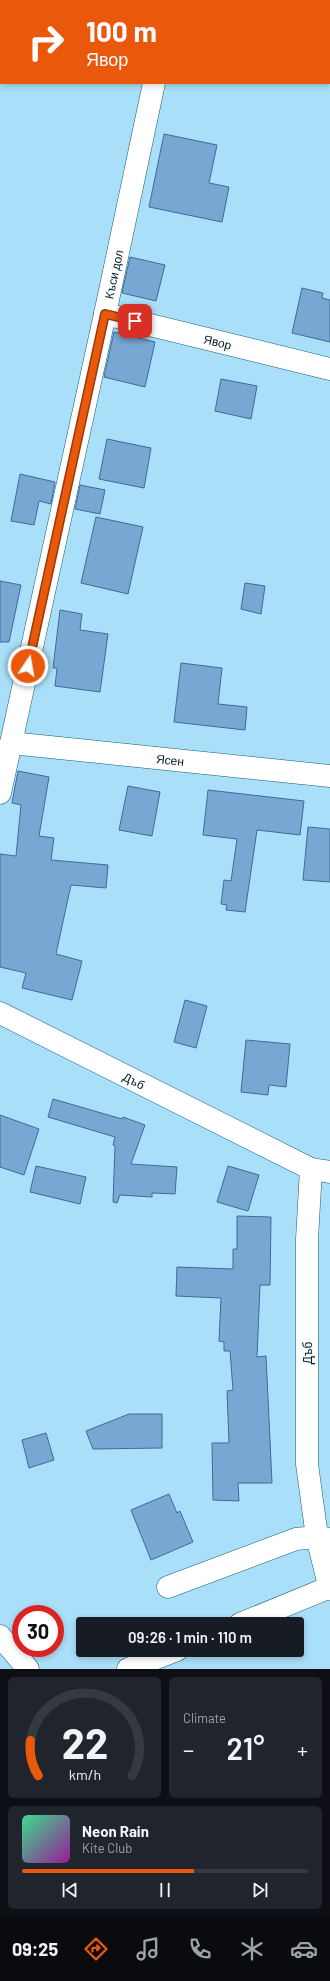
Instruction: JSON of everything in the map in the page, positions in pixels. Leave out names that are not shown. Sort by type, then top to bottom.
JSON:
[{"type":"street","name":"Къси дол","points":[[0,793],[154,84]]},
{"type":"street","name":"Явор","points":[[105,314],[330,369]]},
{"type":"street","name":"Ясен","points":[[11,742],[330,776]]},
{"type":"street","name":"Дъб","points":[[0,1013],[321,1170],[307,1239],[307,1464],[324,1538],[329,1588]]},
{"type":"street","points":[[168,1587],[296,1540],[324,1538]]},
{"type":"street","points":[[257,1617],[329,1588]]},
{"type":"street","points":[[0,1636],[28,1669]]},
{"type":"street","points":[[128,1669],[159,1657]]},
{"type":"building","points":[[164,134],[217,145],[209,183],[229,187],[222,222],[149,207]]},
{"type":"building","points":[[130,257],[165,265],[156,301],[122,293]]},
{"type":"building","points":[[302,288],[323,293],[322,298],[330,300],[330,342],[292,333]]},
{"type":"building","points":[[114,332],[155,342],[145,387],[104,377]]},
{"type":"building","points":[[221,379],[257,386],[251,419],[215,411]]},
{"type":"building","points":[[107,439],[151,448],[144,488],[99,479]]},
{"type":"building","points":[[20,474],[55,482],[51,504],[39,501],[34,525],[11,521]]},
{"type":"building","points":[[80,485],[105,490],[100,514],[75,509]]},
{"type":"building","points":[[96,517],[143,527],[128,594],[81,583]]},
{"type":"building","points":[[0,581],[21,585],[9,642],[0,642]]},
{"type":"building","points":[[245,583],[265,586],[261,614],[241,609]]},
{"type":"building","points":[[60,610],[82,614],[80,630],[108,634],[100,692],[55,686],[57,668],[53,668]]},
{"type":"building","points":[[181,663],[222,668],[218,704],[247,707],[245,730],[174,722]]},
{"type":"building","points":[[18,771],[49,777],[39,836],[54,838],[51,860],[108,865],[106,888],[71,885],[56,954],[82,961],[72,1000],[22,988],[26,973],[0,967],[0,854],[16,856],[21,805],[12,803]]},
{"type":"building","points":[[128,786],[160,792],[152,836],[119,830]]},
{"type":"building","points":[[208,790],[304,801],[300,835],[257,830],[245,912],[226,910],[227,905],[221,904],[224,880],[231,881],[237,839],[203,835]]},
{"type":"building","points":[[308,827],[330,829],[330,882],[303,880]]},
{"type":"building","points":[[185,1000],[207,1006],[196,1048],[174,1042]]},
{"type":"building","points":[[246,1040],[290,1044],[286,1087],[269,1085],[268,1095],[241,1092]]},
{"type":"building","points":[[53,1099],[122,1119],[123,1117],[145,1125],[131,1164],[177,1167],[175,1194],[152,1193],[152,1197],[120,1195],[117,1203],[113,1202],[115,1146],[113,1145],[115,1137],[48,1117]]},
{"type":"building","points":[[0,1115],[39,1129],[24,1175],[0,1167]]},
{"type":"building","points":[[36,1166],[86,1177],[80,1204],[30,1192]]},
{"type":"building","points":[[228,1166],[259,1175],[248,1211],[217,1202]]},
{"type":"building","points":[[237,1216],[271,1217],[270,1285],[260,1285],[257,1357],[266,1356],[272,1483],[238,1483],[239,1501],[213,1500],[212,1443],[229,1443],[227,1391],[233,1390],[230,1351],[224,1351],[224,1342],[219,1341],[221,1298],[176,1296],[177,1267],[233,1269],[233,1249],[237,1249]]},
{"type":"building","points":[[129,1414],[162,1414],[162,1448],[93,1449],[86,1431]]},
{"type":"building","points":[[46,1433],[54,1460],[29,1468],[22,1440]]},
{"type":"building","points":[[169,1494],[177,1513],[180,1511],[193,1542],[151,1560],[131,1510]]},
{"type":"route","points":[[28,666],[105,314],[135,321]]}]
